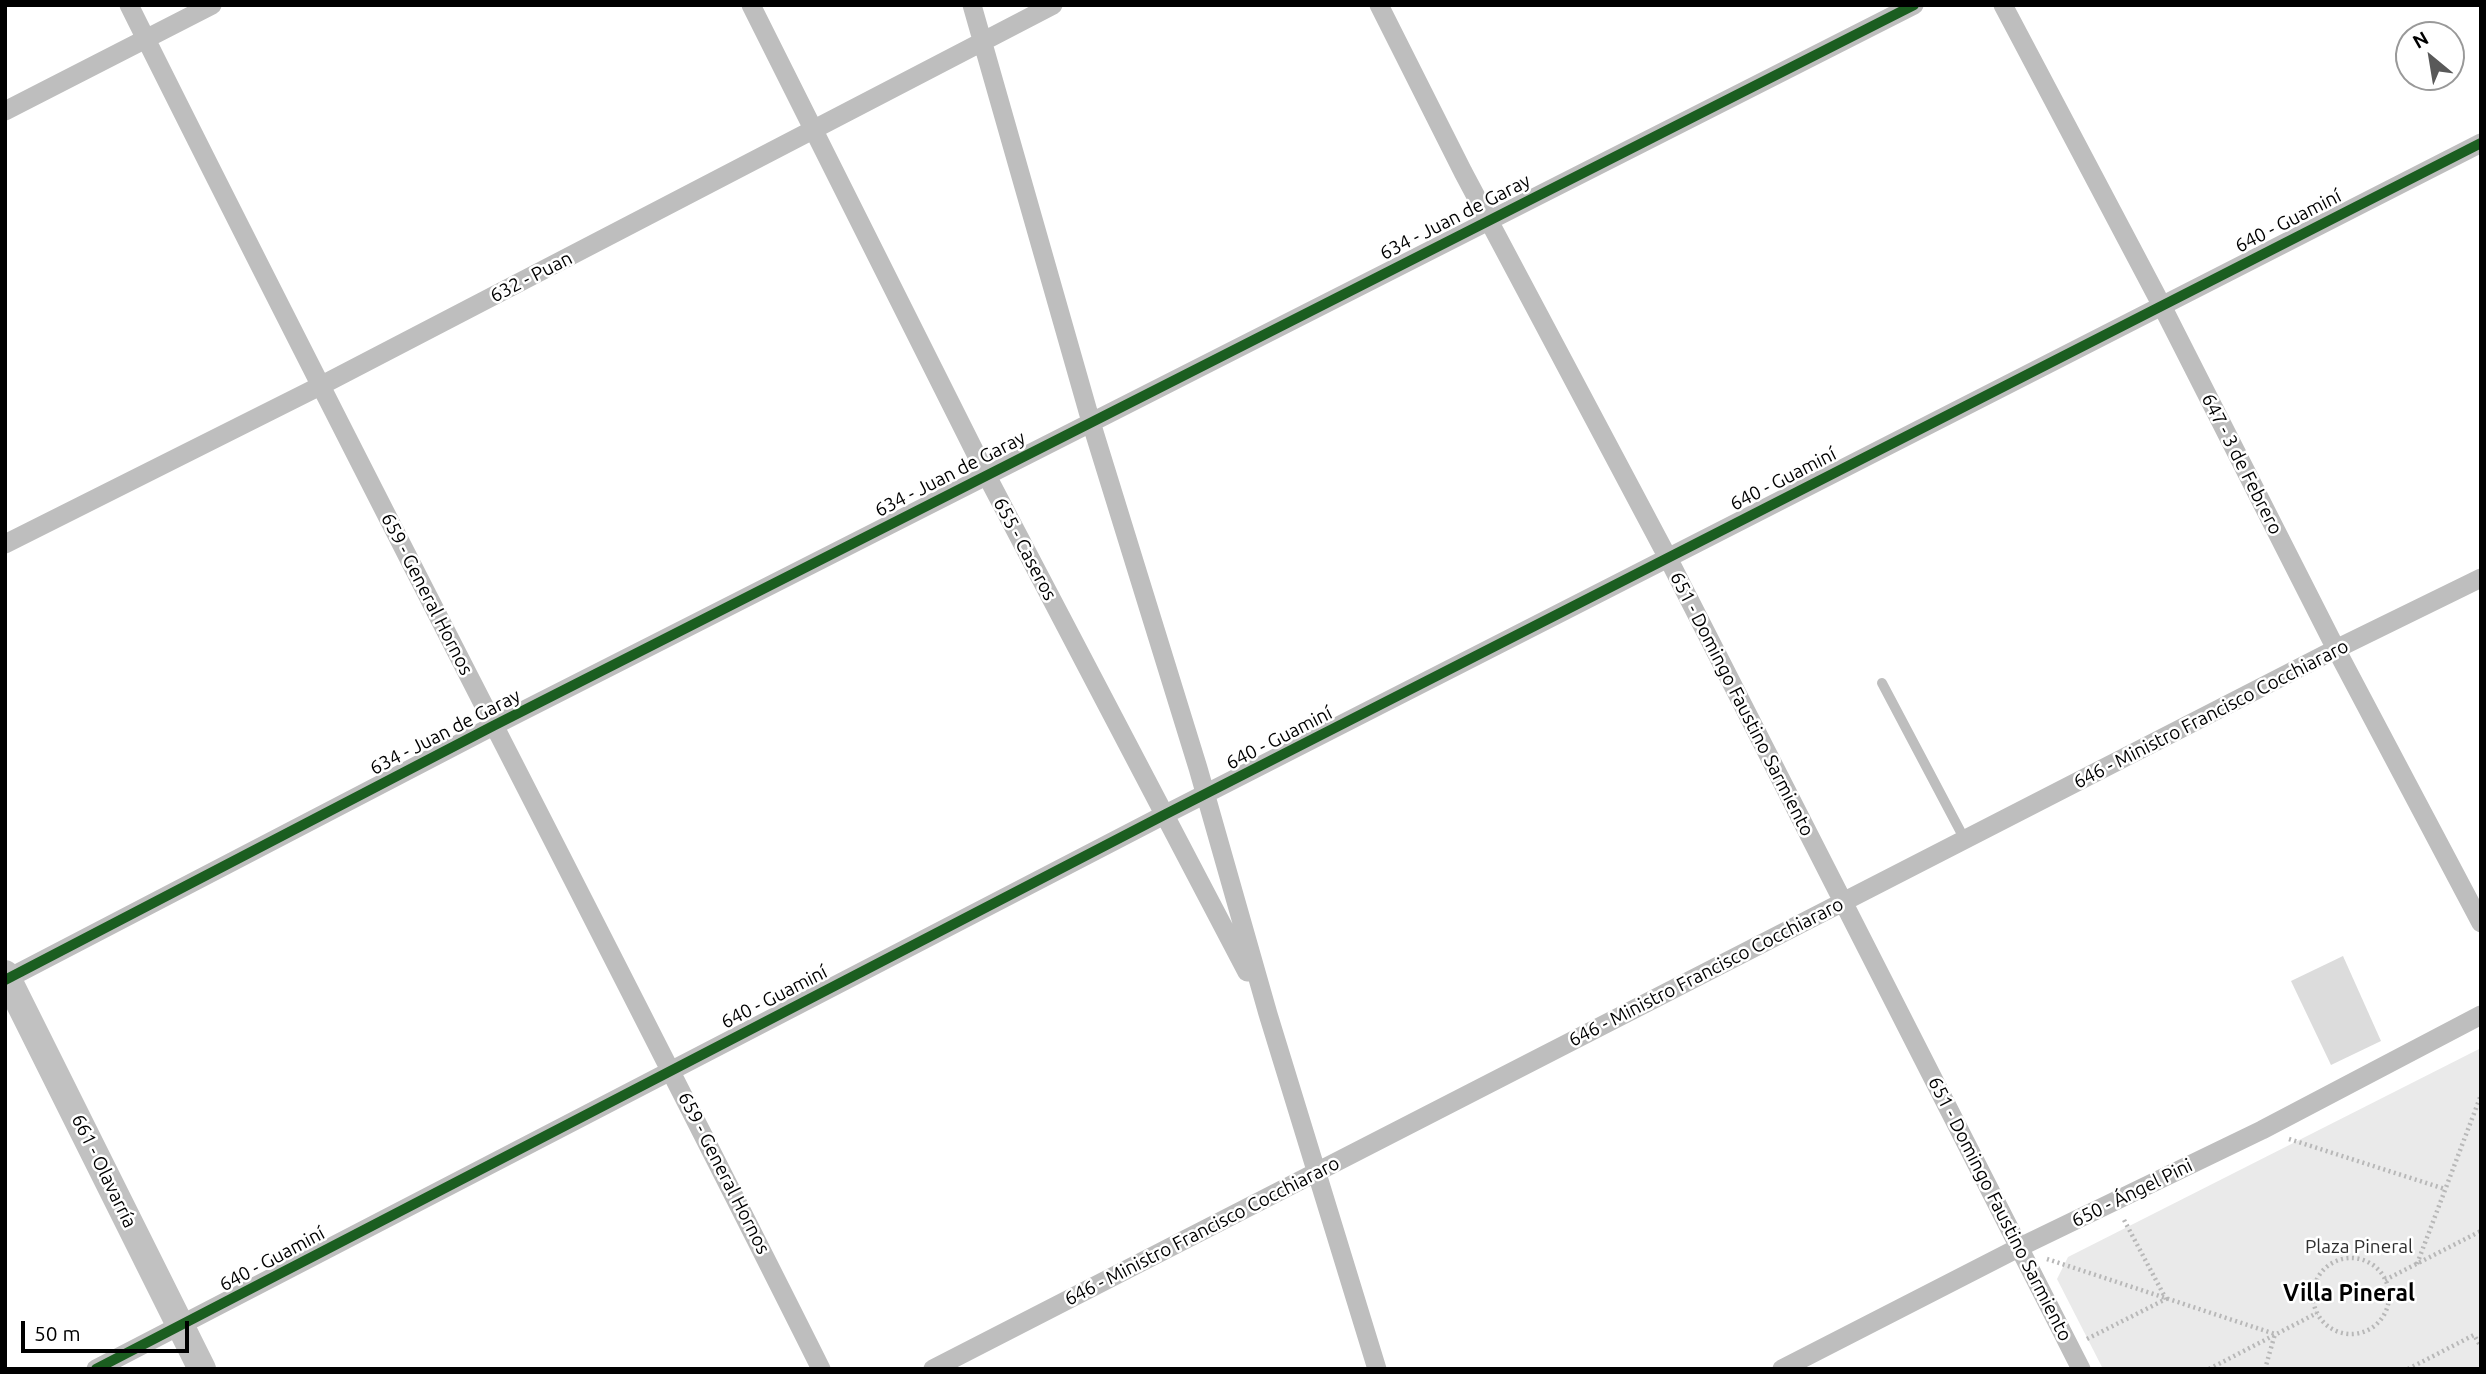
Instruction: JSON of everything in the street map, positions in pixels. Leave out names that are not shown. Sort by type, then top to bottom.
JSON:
[{"type":"street","name":"659 - General Hornos","points":[[129,5],[493,726],[672,1069],[821,1369]]},
{"type":"street","points":[[5,111],[212,5]]},
{"type":"street","name":"655 - Caseros","points":[[751,5],[987,475],[1268,1014]]},
{"type":"street","points":[[972,5],[1091,422],[1377,1369]]},
{"type":"street","name":"632 - Puan","points":[[5,544],[322,385],[1053,5]]},
{"type":"street","name":"651 - Domingo Faustino Sarmiento","points":[[1379,5],[1488,219],[1668,558],[2081,1369]]},
{"type":"street","name":"634 - Juan de Garay","points":[[6,977],[1488,219],[1914,5]]},
{"type":"street","name":"647 - 3 de Febrero","points":[[2003,5],[2481,923]]},
{"type":"street","name":"640 - Guaminí","points":[[96,1369],[1166,814],[2481,143]]},
{"type":"street","name":"646 - Ministro Francisco Cocchiararo","points":[[933,1369],[2336,649],[2481,578]]},
{"type":"street","name":"661 - Olavarría","points":[[6,977],[202,1369]]},
{"type":"street","name":"650 - Ángel Pini","points":[[1782,1369],[2020,1247],[2262,1130],[2481,1015]]},
{"type":"lane","points":[[1882,683],[1965,839]]},
{"type":"path","points":[[2417,1264],[2481,1095]]},
{"type":"path","points":[[2262,1130],[2445,1189]]},
{"type":"path","points":[[2115,1202],[2165,1299]]},
{"type":"path","points":[[2385,1280],[2481,1231]]},
{"type":"path","points":[[2020,1247],[2063,1266],[2275,1334]]},
{"type":"path","points":[[2346,1258],[2369,1262],[2379,1270],[2385,1280],[2389,1292],[2384,1315],[2366,1331],[2341,1333],[2329,1328],[2317,1313],[2312,1293],[2316,1281],[2323,1270],[2334,1262],[2346,1258]]},
{"type":"path","points":[[2071,1348],[2165,1299]]},
{"type":"path","points":[[2209,1369],[2317,1313]]},
{"type":"path","points":[[2265,1369],[2275,1334]]},
{"type":"path","points":[[2408,1369],[2474,1335],[2481,1347]]},
{"type":"green space","name":"Plaza Pineral","points":[[2481,1048],[2481,1369],[2103,1369],[2057,1279],[2068,1257]]},
{"type":"building","points":[[2343,956],[2381,1041],[2331,1065],[2291,981]]},
{"type":"cycle path","points":[[5,980],[493,726],[1914,5]]},
{"type":"cycle path","points":[[96,1369],[1166,814],[2481,143]]},
{"type":"district","name":"Villa Pineral","points":[[2349,1293]]}]
